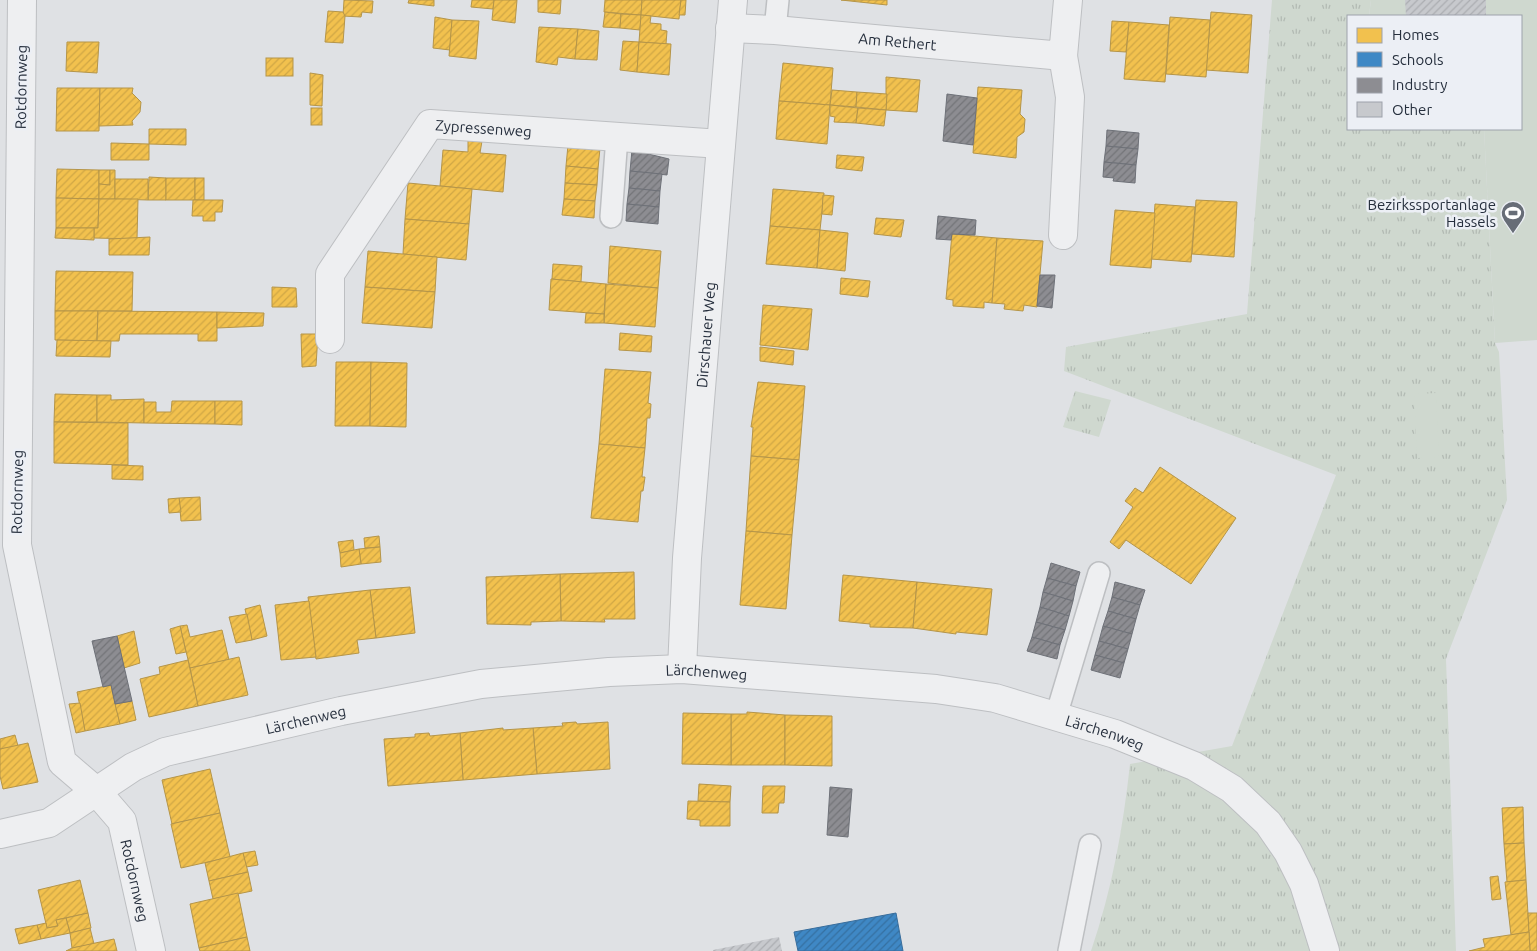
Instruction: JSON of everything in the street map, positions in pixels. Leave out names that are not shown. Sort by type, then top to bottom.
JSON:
[{"type":"street","name":"Rotdornweg","points":[[22,0],[17,545],[62,762],[97,792],[122,821],[151,951]]},
{"type":"street","name":"Dirschauer Weg","points":[[682,669],[687,558],[732,0]]},
{"type":"street","points":[[1063,235],[1070,97],[1064,56],[1068,0]]},
{"type":"street","name":"Am Rethert","points":[[730,28],[775,30],[1064,56]]},
{"type":"street","name":"Zypressenweg","points":[[330,339],[330,274],[430,124],[721,144]]},
{"type":"street","name":"Lärchenweg","points":[[0,834],[48,822],[97,792],[132,767],[165,752],[341,711],[481,684],[609,672],[682,669],[936,689],[995,698],[1116,734],[1194,766],[1232,789],[1268,822],[1288,852],[1304,884],[1325,951]]},
{"type":"lane","points":[[775,30],[778,0]]},
{"type":"lane","points":[[611,217],[617,137]]},
{"type":"lane","points":[[1056,716],[1100,573]]},
{"type":"lane","points":[[1069,951],[1090,844]]},
{"type":"green space","points":[[1272,0],[1371,0],[1369,15],[1347,15],[1347,130],[1484,130],[1495,343],[1499,352],[1507,500],[1446,659],[1456,951],[1091,951],[1116,859],[1130,764],[1232,746],[1336,475],[1064,371],[1066,347],[1247,314]]},
{"type":"green space","name":"Bezirkssportanlage Hassels","points":[[1371,0],[1537,0],[1537,340],[1495,343],[1484,130],[1522,130],[1522,15],[1369,15]]},
{"type":"green space","points":[[1075,391],[1111,400],[1099,437],[1063,427]]},
{"type":"green space","points":[[1436,393],[1439,457],[1417,458],[1414,394]]},
{"type":"building: Homes","points":[[344,0],[373,1],[372,13],[362,12],[361,17],[343,16]]},
{"type":"building: Homes","points":[[409,0],[434,0],[434,6],[408,3]]},
{"type":"building: Homes","points":[[472,0],[494,0],[493,9],[471,7]]},
{"type":"building: Homes","points":[[494,0],[517,0],[515,23],[492,20]]},
{"type":"building: Homes","points":[[538,0],[561,0],[560,14],[538,12]]},
{"type":"building: Homes","points":[[605,0],[642,0],[641,15],[604,12]]},
{"type":"building: Homes","points":[[642,0],[681,0],[679,19],[641,15]]},
{"type":"building: Homes","points":[[681,0],[686,0],[685,15],[679,15]]},
{"type":"building: Homes","points":[[841,0],[887,0],[887,5]]},
{"type":"building: Homes","points":[[328,11],[343,12],[345,16],[343,43],[325,42]]},
{"type":"building: Homes","points":[[605,12],[621,14],[620,28],[603,27]]},
{"type":"building: Homes","points":[[1211,12],[1252,15],[1248,73],[1206,70]]},
{"type":"building: Homes","points":[[621,14],[641,15],[640,30],[620,28]]},
{"type":"building: Homes","points":[[641,15],[651,16],[650,23],[661,24],[661,30],[667,31],[666,44],[639,42]]},
{"type":"building: Homes","points":[[435,17],[452,20],[450,50],[433,48]]},
{"type":"building: Homes","points":[[1170,17],[1210,20],[1206,77],[1166,74]]},
{"type":"building: Homes","points":[[452,20],[479,21],[476,59],[449,56]]},
{"type":"building: Homes","points":[[1112,21],[1129,22],[1126,52],[1110,51]]},
{"type":"building: Homes","points":[[1129,22],[1169,25],[1165,82],[1124,79]]},
{"type":"building: Homes","points":[[539,27],[578,29],[575,59],[558,57],[557,65],[536,62]]},
{"type":"building: Homes","points":[[578,29],[599,31],[597,60],[575,59]]},
{"type":"building: Homes","points":[[623,41],[639,42],[637,72],[620,70]]},
{"type":"building: Homes","points":[[67,42],[99,42],[97,73],[66,71]]},
{"type":"building: Homes","points":[[639,42],[671,44],[669,75],[637,72]]},
{"type":"building: Homes","points":[[266,58],[293,58],[293,76],[266,76]]},
{"type":"building: Homes","points":[[783,63],[833,68],[830,105],[779,101]]},
{"type":"building: Homes","points":[[310,73],[323,75],[322,106],[310,105]]},
{"type":"building: Homes","points":[[886,77],[920,80],[917,112],[886,110]]},
{"type":"building: Homes","points":[[978,87],[1022,90],[1020,114],[1025,119],[1024,132],[1017,137],[1016,158],[973,153]]},
{"type":"building: Homes","points":[[57,88],[100,88],[99,131],[56,131]]},
{"type":"building: Homes","points":[[100,88],[133,88],[132,93],[141,102],[140,112],[132,121],[133,125],[99,126]]},
{"type":"building: Homes","points":[[832,90],[857,92],[856,107],[830,105]]},
{"type":"building: Homes","points":[[857,92],[887,94],[886,110],[856,107]]},
{"type":"building: Homes","points":[[779,101],[830,105],[827,144],[776,139]]},
{"type":"building: Homes","points":[[830,105],[858,108],[856,123],[834,122],[835,117],[830,116]]},
{"type":"building: Homes","points":[[311,108],[322,108],[322,125],[311,125]]},
{"type":"building: Homes","points":[[858,108],[886,110],[884,126],[856,123]]},
{"type":"building: Homes","points":[[149,129],[186,129],[186,145],[149,144]]},
{"type":"building: Homes","points":[[468,140],[482,141],[480,153],[506,155],[503,192],[440,186],[443,150],[468,152]]},
{"type":"building: Homes","points":[[111,143],[149,144],[149,160],[111,160]]},
{"type":"building: Homes","points":[[568,145],[600,148],[598,169],[566,166]]},
{"type":"building: Homes","points":[[837,155],[864,157],[862,171],[836,168]]},
{"type":"building: Homes","points":[[566,166],[598,169],[597,185],[565,183]]},
{"type":"building: Homes","points":[[57,169],[99,170],[99,199],[56,198]]},
{"type":"building: Homes","points":[[99,170],[110,170],[110,185],[99,184]]},
{"type":"building: Homes","points":[[110,170],[115,170],[115,199],[99,199],[99,184],[110,185]]},
{"type":"building: Homes","points":[[149,177],[166,178],[166,200],[148,200]]},
{"type":"building: Homes","points":[[166,178],[195,178],[195,200],[166,200]]},
{"type":"building: Homes","points":[[195,178],[204,178],[204,200],[195,200]]},
{"type":"building: Homes","points":[[115,179],[148,179],[148,200],[115,199]]},
{"type":"building: Homes","points":[[408,183],[472,189],[469,224],[405,219]]},
{"type":"building: Homes","points":[[565,183],[597,185],[595,201],[564,199]]},
{"type":"building: Homes","points":[[773,189],[824,193],[820,230],[770,226]]},
{"type":"building: Homes","points":[[823,195],[834,196],[832,215],[822,214]]},
{"type":"building: Homes","points":[[56,198],[99,199],[98,228],[56,228]]},
{"type":"building: Homes","points":[[99,199],[138,199],[137,239],[94,238],[94,228],[98,228]]},
{"type":"building: Homes","points":[[564,199],[595,201],[594,218],[562,215]]},
{"type":"building: Homes","points":[[193,200],[223,200],[222,212],[215,212],[215,221],[203,221],[203,216],[192,216]]},
{"type":"building: Homes","points":[[1196,200],[1237,202],[1234,257],[1192,254]]},
{"type":"building: Homes","points":[[1155,204],[1195,207],[1191,262],[1151,259]]},
{"type":"building: Homes","points":[[1115,210],[1155,213],[1151,268],[1110,265]]},
{"type":"building: Homes","points":[[876,218],[904,220],[901,237],[874,234]]},
{"type":"building: Homes","points":[[405,219],[469,224],[466,260],[403,254]]},
{"type":"building: Homes","points":[[770,226],[820,230],[817,268],[766,264]]},
{"type":"building: Homes","points":[[56,228],[94,228],[94,240],[55,238]]},
{"type":"building: Homes","points":[[820,230],[848,233],[845,271],[817,268]]},
{"type":"building: Homes","points":[[952,234],[997,238],[992,303],[984,302],[984,308],[953,306],[953,300],[946,299]]},
{"type":"building: Homes","points":[[150,237],[149,255],[109,255],[109,239]]},
{"type":"building: Homes","points":[[997,238],[1043,241],[1037,307],[1024,305],[1023,311],[1004,309],[1005,304],[992,303]]},
{"type":"building: Homes","points":[[610,246],[661,251],[658,288],[608,283]]},
{"type":"building: Homes","points":[[368,251],[437,257],[435,292],[365,287]]},
{"type":"building: Homes","points":[[553,264],[582,266],[581,282],[552,279]]},
{"type":"building: Homes","points":[[56,271],[133,272],[132,311],[55,311]]},
{"type":"building: Homes","points":[[841,278],[870,281],[868,297],[840,294]]},
{"type":"building: Homes","points":[[551,279],[606,284],[604,314],[549,310]]},
{"type":"building: Homes","points":[[606,284],[658,288],[655,327],[604,323]]},
{"type":"building: Homes","points":[[272,287],[296,288],[297,307],[272,307]]},
{"type":"building: Homes","points":[[365,287],[435,292],[432,328],[362,323]]},
{"type":"building: Homes","points":[[763,305],[812,309],[808,350],[760,345]]},
{"type":"building: Homes","points":[[55,311],[98,311],[97,341],[55,340]]},
{"type":"building: Homes","points":[[98,311],[217,312],[217,341],[198,341],[198,334],[120,334],[119,341],[97,341]]},
{"type":"building: Homes","points":[[217,312],[264,313],[263,326],[217,328]]},
{"type":"building: Homes","points":[[586,313],[604,314],[604,323],[585,323]]},
{"type":"building: Homes","points":[[620,333],[652,336],[651,352],[619,350]]},
{"type":"building: Homes","points":[[301,334],[318,334],[316,366],[302,367]]},
{"type":"building: Homes","points":[[57,340],[111,341],[110,357],[56,356]]},
{"type":"building: Homes","points":[[760,347],[794,351],[793,365],[760,361]]},
{"type":"building: Homes","points":[[336,362],[371,362],[370,426],[335,426]]},
{"type":"building: Homes","points":[[371,362],[407,363],[406,427],[370,426]]},
{"type":"building: Homes","points":[[605,369],[651,372],[648,403],[651,404],[650,418],[647,418],[645,448],[599,444]]},
{"type":"building: Homes","points":[[758,382],[805,386],[799,460],[751,456],[753,427],[751,427]]},
{"type":"building: Homes","points":[[55,394],[97,395],[97,422],[54,422]]},
{"type":"building: Homes","points":[[97,395],[111,395],[111,400],[144,399],[144,423],[97,422]]},
{"type":"building: Homes","points":[[172,401],[215,401],[215,424],[144,423],[144,402],[156,402],[156,412],[171,412]]},
{"type":"building: Homes","points":[[215,401],[242,401],[242,425],[215,424]]},
{"type":"building: Homes","points":[[54,422],[128,423],[128,465],[54,463]]},
{"type":"building: Homes","points":[[599,444],[645,448],[642,477],[645,477],[643,491],[641,491],[638,522],[591,518]]},
{"type":"building: Homes","points":[[751,456],[799,460],[792,535],[746,531]]},
{"type":"building: Homes","points":[[112,465],[143,466],[143,480],[112,479]]},
{"type":"building: Homes","points":[[1160,467],[1236,518],[1191,584],[1126,540],[1119,549],[1110,542],[1133,507],[1125,501],[1135,488],[1143,493]]},
{"type":"building: Homes","points":[[200,497],[201,520],[181,521],[179,498]]},
{"type":"building: Homes","points":[[179,498],[181,512],[169,513],[168,499]]},
{"type":"building: Homes","points":[[746,531],[792,535],[786,609],[740,605]]},
{"type":"building: Homes","points":[[379,536],[380,547],[365,548],[364,538]]},
{"type":"building: Homes","points":[[353,540],[354,550],[340,553],[338,542]]},
{"type":"building: Homes","points":[[380,547],[381,562],[361,564],[359,549]]},
{"type":"building: Homes","points":[[359,549],[361,564],[341,567],[340,553]]},
{"type":"building: Homes","points":[[634,572],[635,619],[604,619],[605,622],[561,621],[560,574]]},
{"type":"building: Homes","points":[[560,574],[561,621],[531,622],[531,625],[487,624],[486,577]]},
{"type":"building: Homes","points":[[843,575],[917,582],[913,628],[870,627],[870,624],[839,621]]},
{"type":"building: Homes","points":[[917,582],[992,589],[987,635],[956,632],[956,634],[913,628]]},
{"type":"building: Homes","points":[[410,587],[415,633],[376,638],[370,590]]},
{"type":"building: Homes","points":[[370,590],[376,638],[357,640],[359,653],[316,659],[308,597]]},
{"type":"building: Homes","points":[[309,601],[316,657],[281,660],[275,605]]},
{"type":"building: Homes","points":[[260,605],[267,636],[252,640],[245,609]]},
{"type":"building: Homes","points":[[247,614],[252,640],[236,643],[229,617]]},
{"type":"building: Homes","points":[[187,625],[190,637],[222,630],[229,660],[190,668],[180,626]]},
{"type":"building: Homes","points":[[180,626],[186,652],[176,654],[170,629]]},
{"type":"building: Homes","points":[[134,631],[140,663],[124,668],[117,636]]},
{"type":"building: Homes","points":[[239,657],[248,695],[198,706],[190,668]]},
{"type":"building: Homes","points":[[188,660],[198,706],[149,717],[140,679],[160,674],[159,667]]},
{"type":"building: Homes","points":[[111,685],[120,724],[85,731],[77,692]]},
{"type":"building: Homes","points":[[132,701],[136,720],[120,724],[115,704]]},
{"type":"building: Homes","points":[[80,703],[85,731],[76,733],[69,704]]},
{"type":"building: Homes","points":[[747,712],[785,715],[785,765],[731,765],[731,714],[747,714]]},
{"type":"building: Homes","points":[[683,713],[731,714],[731,765],[682,764]]},
{"type":"building: Homes","points":[[785,715],[832,716],[832,766],[785,765]]},
{"type":"building: Homes","points":[[576,722],[577,724],[608,722],[610,769],[537,774],[533,728],[563,726],[562,723]]},
{"type":"building: Homes","points":[[503,728],[503,730],[533,728],[537,774],[463,780],[460,733]]},
{"type":"building: Homes","points":[[429,733],[430,736],[460,733],[463,780],[388,786],[384,739],[415,737],[415,734]]},
{"type":"building: Homes","points":[[15,735],[18,746],[0,749],[0,739]]},
{"type":"building: Homes","points":[[28,743],[38,782],[3,789],[0,776],[0,749]]},
{"type":"building: Homes","points":[[210,769],[220,813],[172,824],[162,780]]},
{"type":"building: Homes","points":[[699,784],[731,786],[730,802],[698,801]]},
{"type":"building: Homes","points":[[763,786],[785,786],[784,803],[779,803],[778,813],[762,813]]},
{"type":"building: Homes","points":[[688,801],[730,802],[730,826],[700,826],[700,820],[687,819]]},
{"type":"building: Homes","points":[[1523,807],[1524,843],[1504,844],[1502,808]]},
{"type":"building: Homes","points":[[220,813],[230,857],[181,868],[171,824]]},
{"type":"building: Homes","points":[[1524,843],[1526,880],[1507,882],[1504,844]]},
{"type":"building: Homes","points":[[255,851],[258,865],[246,867],[243,853]]},
{"type":"building: Homes","points":[[243,853],[248,872],[209,881],[205,863]]},
{"type":"building: Homes","points":[[248,872],[252,891],[213,899],[209,881]]},
{"type":"building: Homes","points":[[1498,876],[1501,899],[1492,900],[1490,877]]},
{"type":"building: Homes","points":[[80,880],[88,913],[56,920],[58,926],[47,928],[38,890]]},
{"type":"building: Homes","points":[[1526,880],[1529,932],[1511,935],[1505,882]]},
{"type":"building: Homes","points":[[238,893],[247,937],[199,948],[190,904]]},
{"type":"building: Homes","points":[[88,913],[91,928],[70,933],[66,918]]},
{"type":"building: Homes","points":[[1528,913],[1537,913],[1537,951],[1530,951]]},
{"type":"building: Homes","points":[[66,918],[70,933],[41,939],[37,925],[46,923],[47,928],[58,926],[56,920]]},
{"type":"building: Homes","points":[[37,925],[41,939],[19,944],[15,929]]},
{"type":"building: Homes","points":[[90,928],[94,944],[72,948],[70,933]]},
{"type":"building: Homes","points":[[1529,932],[1530,951],[1469,951],[1485,947],[1483,939]]},
{"type":"building: Homes","points":[[247,937],[250,951],[200,951],[199,948]]},
{"type":"building: Homes","points":[[114,939],[117,951],[66,951],[72,948]]},
{"type":"building: Schools","points":[[896,913],[903,951],[798,951],[794,932]]},
{"type":"building: Industry","points":[[947,94],[977,98],[973,145],[943,141]]},
{"type":"building: Industry","points":[[1107,130],[1139,133],[1138,149],[1106,146]]},
{"type":"building: Industry","points":[[1106,146],[1138,149],[1136,165],[1104,162]]},
{"type":"building: Industry","points":[[632,150],[669,159],[667,175],[630,171]]},
{"type":"building: Industry","points":[[1104,162],[1136,165],[1135,183],[1113,181],[1114,178],[1103,177]]},
{"type":"building: Industry","points":[[630,171],[662,174],[660,191],[629,188]]},
{"type":"building: Industry","points":[[629,188],[660,191],[659,207],[627,204]]},
{"type":"building: Industry","points":[[627,204],[659,207],[658,224],[626,221]]},
{"type":"building: Industry","points":[[938,216],[976,220],[975,235],[952,234],[951,240],[936,239]]},
{"type":"building: Industry","points":[[1040,275],[1055,275],[1052,308],[1037,306]]},
{"type":"building: Industry","points":[[1051,563],[1080,572],[1076,586],[1047,578]]},
{"type":"building: Industry","points":[[1047,578],[1076,586],[1073,601],[1043,592]]},
{"type":"building: Industry","points":[[1115,582],[1145,590],[1140,605],[1112,597]]},
{"type":"building: Industry","points":[[1043,592],[1073,601],[1069,616],[1040,607]]},
{"type":"building: Industry","points":[[1112,597],[1140,605],[1136,619],[1108,611]]},
{"type":"building: Industry","points":[[1040,607],[1069,616],[1065,630],[1036,622]]},
{"type":"building: Industry","points":[[1108,611],[1136,619],[1132,634],[1103,626]]},
{"type":"building: Industry","points":[[1036,622],[1065,630],[1060,645],[1032,637]]},
{"type":"building: Industry","points":[[1103,626],[1132,634],[1128,649],[1099,641]]},
{"type":"building: Industry","points":[[117,636],[132,701],[115,704],[111,685],[103,687],[92,641]]},
{"type":"building: Industry","points":[[1032,637],[1060,645],[1057,659],[1027,651]]},
{"type":"building: Industry","points":[[1099,641],[1128,649],[1124,663],[1095,655]]},
{"type":"building: Industry","points":[[1095,655],[1124,663],[1120,678],[1091,670]]},
{"type":"building: Industry","points":[[830,787],[852,789],[848,837],[827,835]]},
{"type":"building: Other","points":[[1405,0],[1486,0],[1486,15],[1406,15]]},
{"type":"building: Other","points":[[779,937],[782,951],[713,951],[713,950]]},
{"type":"place","name":"Bezirkssportanlage Hassels","points":[[1513,234]]}]
